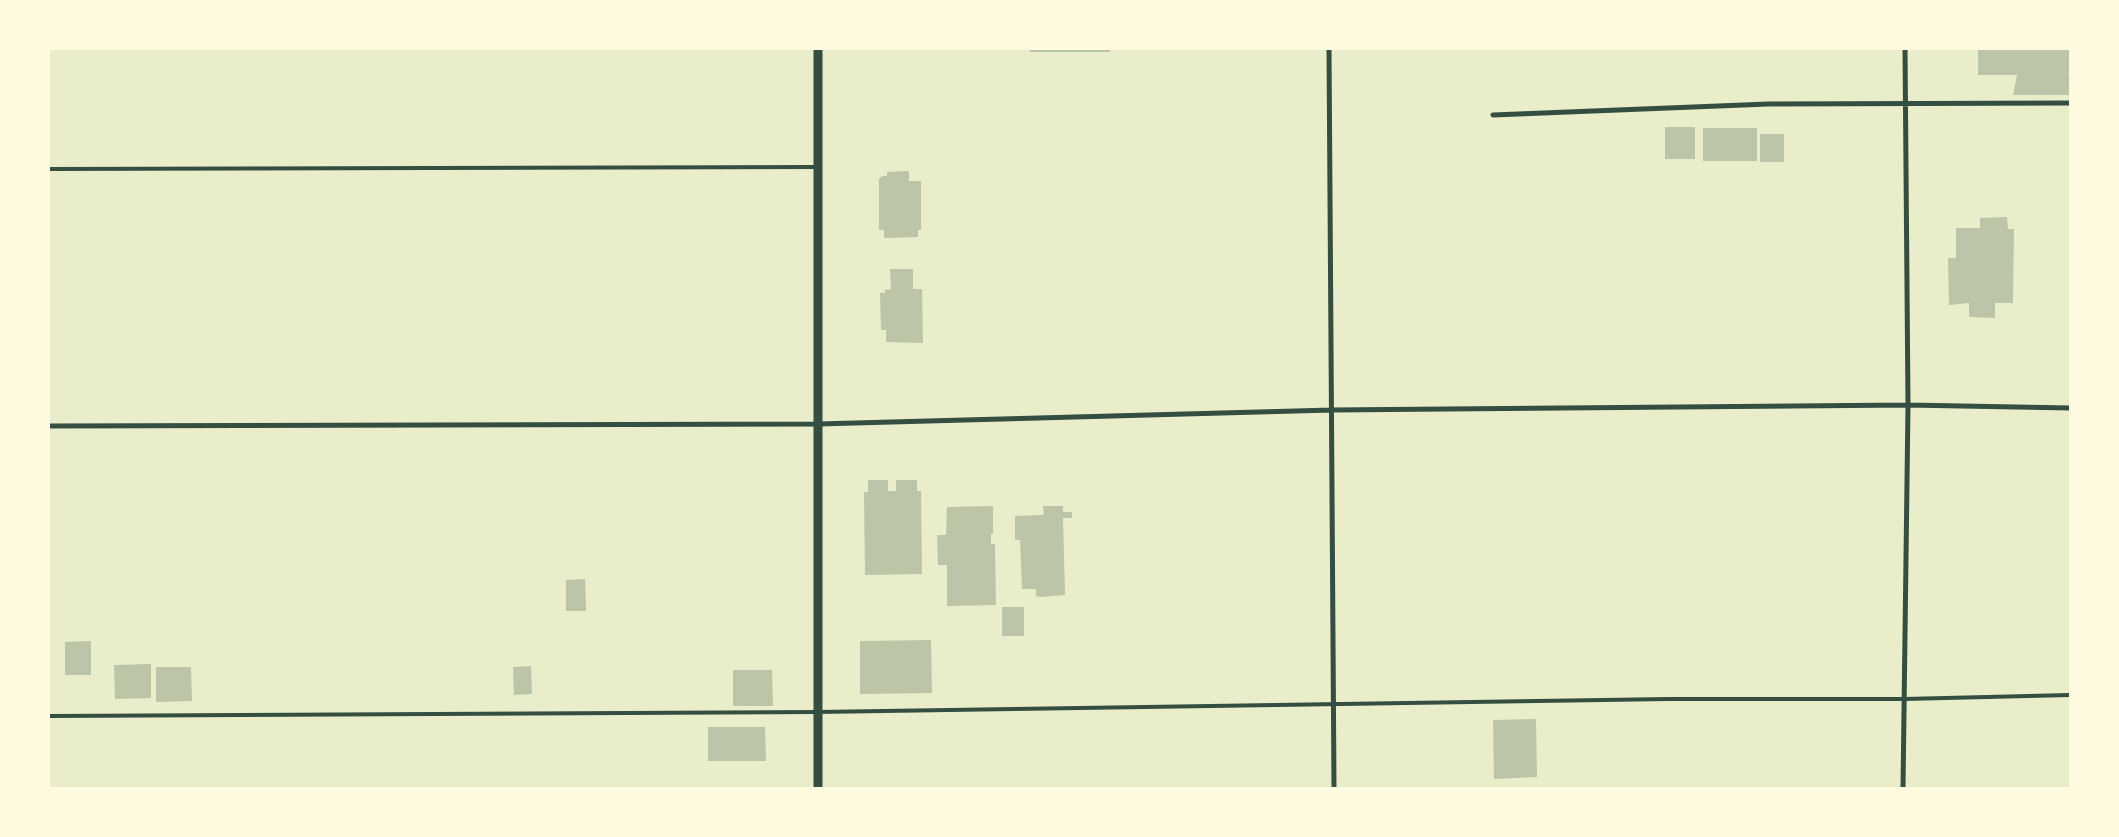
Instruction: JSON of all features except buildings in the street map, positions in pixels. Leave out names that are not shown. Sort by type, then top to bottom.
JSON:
[{"type":"street","points":[[818,49],[818,788]]},
{"type":"street","points":[[1329,49],[1334,788]]},
{"type":"street","points":[[1902,788],[1908,405],[1905,49]]},
{"type":"street","points":[[1493,115],[1768,104],[2070,103]]},
{"type":"street","points":[[49,426],[818,424],[1332,410],[1908,405],[2070,408]]},
{"type":"lane","points":[[49,169],[818,167]]},
{"type":"lane","points":[[49,716],[818,712],[1668,699],[1904,699],[2070,695]]}]
